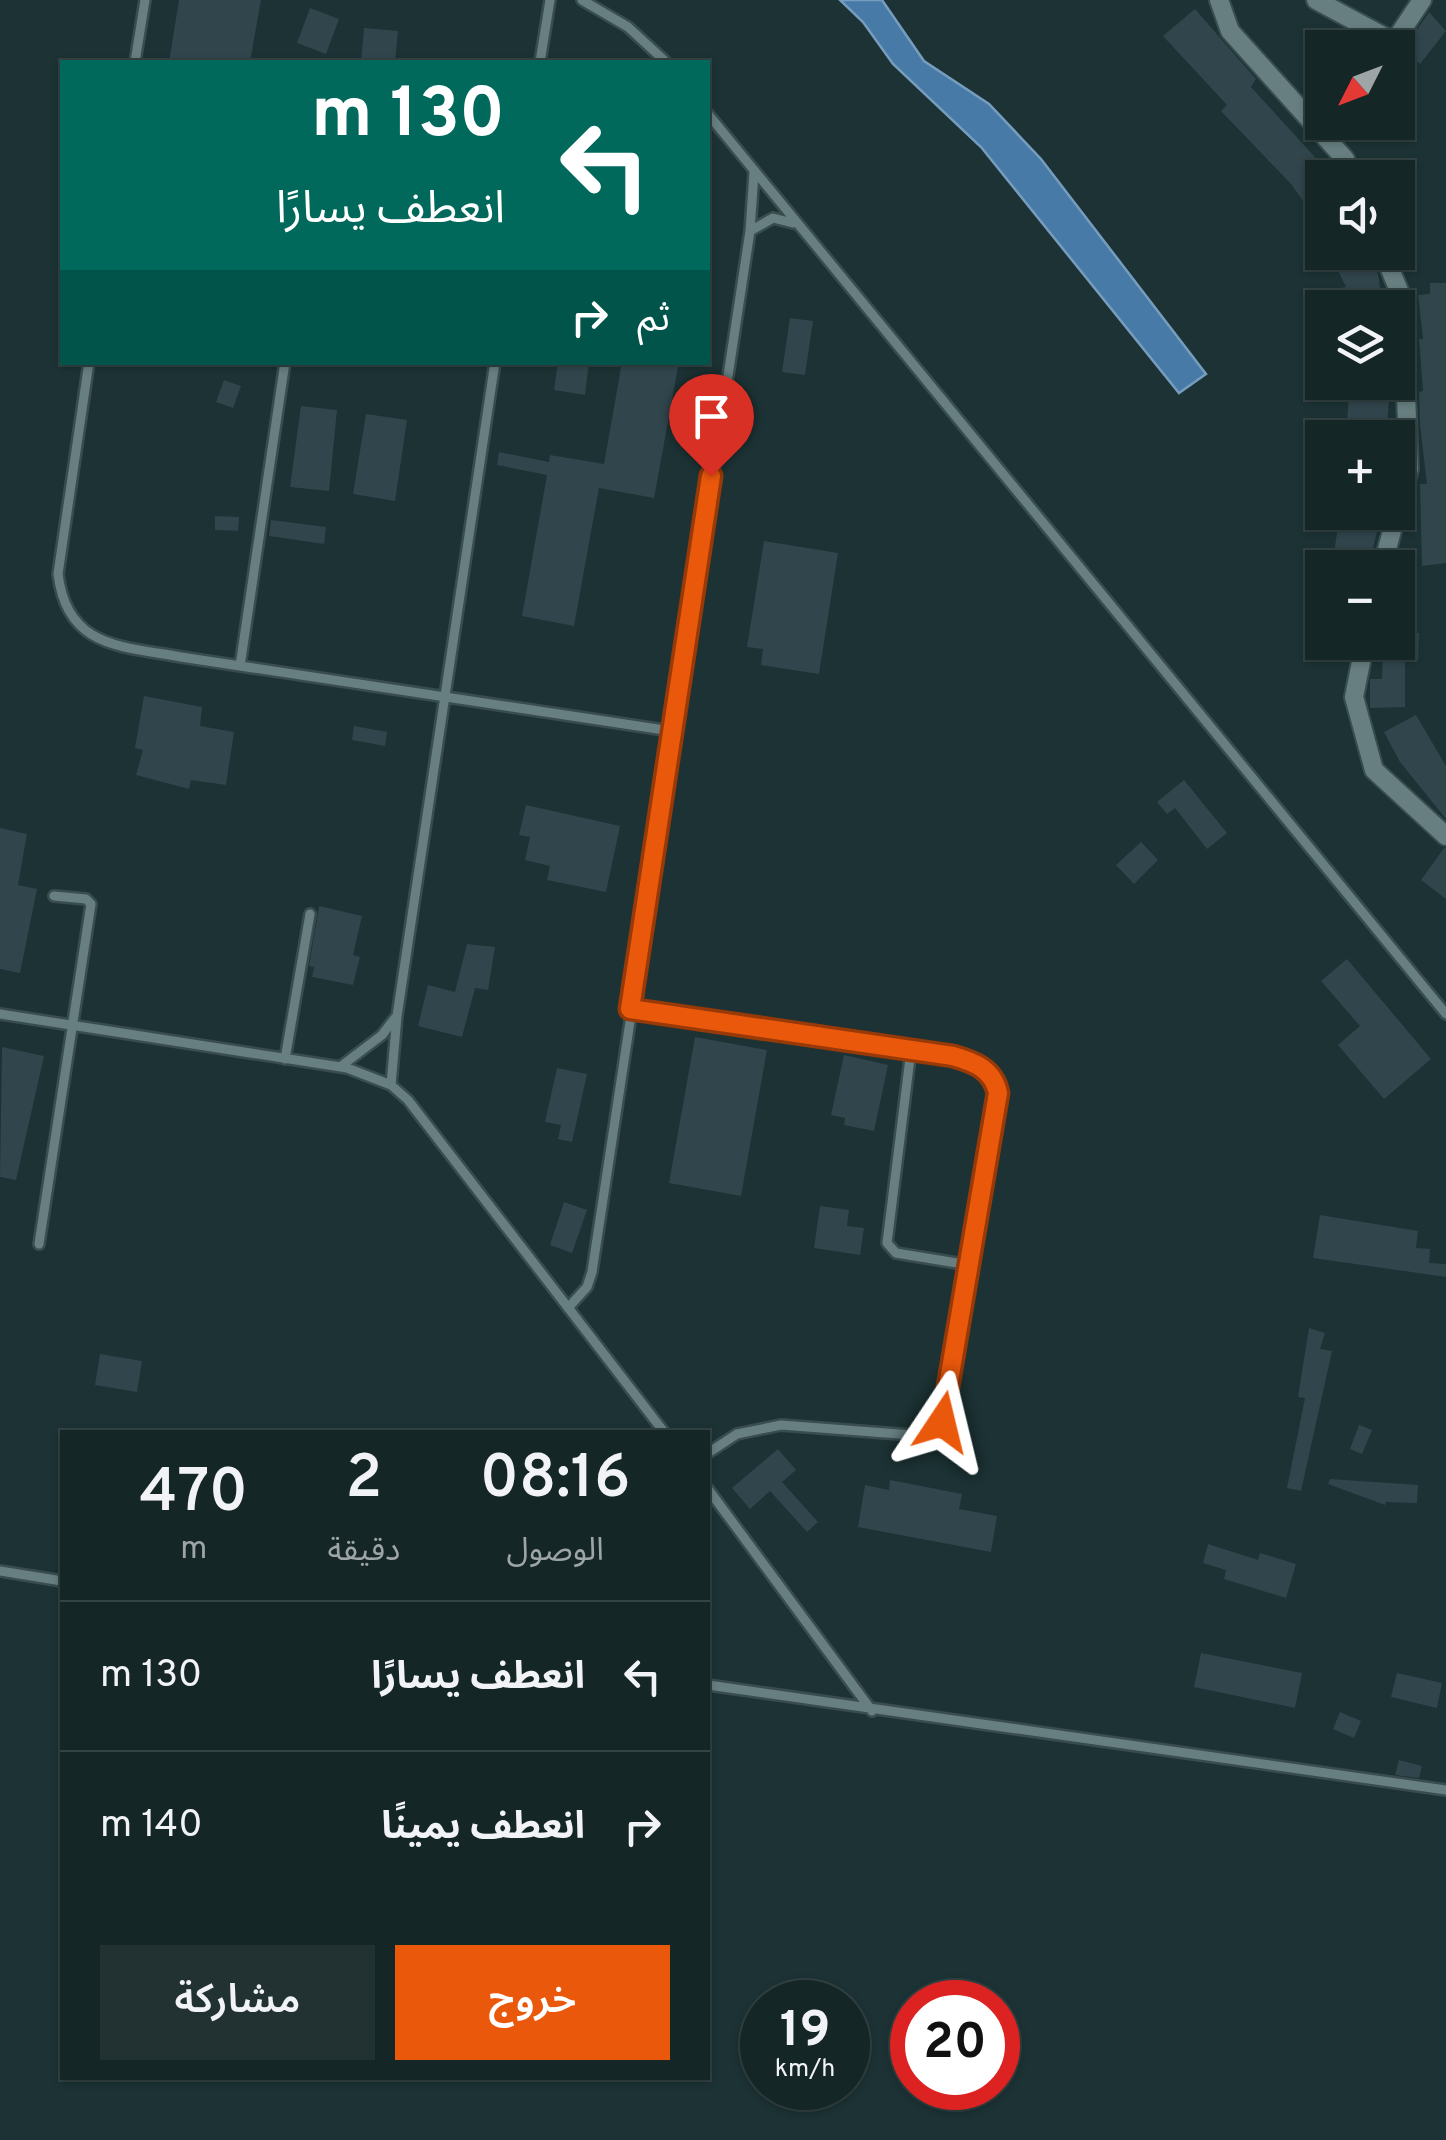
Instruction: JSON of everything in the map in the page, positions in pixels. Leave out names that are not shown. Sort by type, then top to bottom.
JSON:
[{"type":"street","points":[[1219,0],[1230,31],[1345,160]]},
{"type":"street","points":[[1316,0],[1394,42],[1422,0]]},
{"type":"street","points":[[1390,270],[1402,298],[1407,420]]},
{"type":"street","points":[[1361,660],[1354,697],[1374,770],[1446,836]]},
{"type":"lane","points":[[135,60],[145,0]]},
{"type":"lane","points":[[540,60],[550,0]]},
{"type":"lane","points":[[582,0],[628,27],[664,60]]},
{"type":"lane","points":[[710,117],[1446,1014]]},
{"type":"lane","points":[[568,1308],[587,1287],[592,1272],[671,731],[750,231],[754,172]]},
{"type":"lane","points":[[750,231],[773,218],[795,223]]},
{"type":"lane","points":[[89,365],[60,551],[61,598],[75,621],[104,644],[671,731]]},
{"type":"lane","points":[[240,666],[285,365]]},
{"type":"lane","points":[[391,1085],[397,1016],[495,365]]},
{"type":"lane","points":[[39,1244],[91,904],[86,899],[54,896]]},
{"type":"lane","points":[[285,1059],[310,914]]},
{"type":"lane","points":[[630,1009],[974,1062],[996,1082],[998,1093],[942,1422],[935,1432],[925,1436],[818,1425],[754,1428],[710,1452]]},
{"type":"lane","points":[[0,1014],[339,1067],[391,1085],[408,1100],[662,1430]]},
{"type":"lane","points":[[339,1067],[382,1035],[397,1016]]},
{"type":"lane","points":[[912,1050],[887,1242],[896,1254],[968,1265]]},
{"type":"lane","points":[[710,1492],[872,1711]]},
{"type":"lane","points":[[0,1571],[60,1581]]},
{"type":"lane","points":[[710,1685],[1446,1790]]},
{"type":"water","points":[[840,0],[882,0],[924,61],[989,104],[1041,159],[1206,374],[1179,393],[981,147],[893,64],[863,22]]},
{"type":"building","points":[[179,0],[261,0],[250,60],[169,60]]},
{"type":"building","points":[[310,8],[339,19],[326,54],[297,43]]},
{"type":"building","points":[[1195,9],[1256,79],[1251,87],[1317,160],[1305,160],[1305,203],[1221,111],[1227,105],[1163,36]]},
{"type":"building","points":[[1429,12],[1446,31],[1420,64],[1415,60],[1415,32]]},
{"type":"building","points":[[364,28],[398,31],[395,60],[361,60]]},
{"type":"building","points":[[1338,270],[1376,270],[1380,290],[1340,290],[1346,287]]},
{"type":"building","points":[[1430,283],[1446,283],[1446,563],[1422,566],[1420,484],[1427,484],[1420,425],[1419,392],[1423,391],[1419,339],[1423,339],[1418,295],[1430,294]]},
{"type":"building","points":[[790,318],[813,321],[805,375],[782,372]]},
{"type":"building","points":[[558,365],[589,365],[585,395],[554,390]]},
{"type":"building","points":[[621,365],[678,365],[654,498],[599,488],[574,626],[522,616],[547,475],[497,465],[499,452],[549,462],[550,455],[604,464]]},
{"type":"building","points":[[224,380],[241,386],[233,408],[216,402]]},
{"type":"building","points":[[1349,400],[1389,400],[1387,420],[1347,420]]},
{"type":"building","points":[[301,406],[337,410],[329,491],[290,487]]},
{"type":"building","points":[[366,414],[407,420],[395,501],[353,494]]},
{"type":"building","points":[[215,516],[239,517],[238,531],[215,530]]},
{"type":"building","points":[[271,520],[326,527],[324,544],[269,536]]},
{"type":"building","points":[[1337,530],[1378,530],[1372,550],[1335,550]]},
{"type":"building","points":[[764,541],[838,553],[819,674],[761,665],[763,649],[747,647]]},
{"type":"building","points":[[1415,633],[1419,633],[1415,660]]},
{"type":"building","points":[[1383,660],[1405,660],[1405,707],[1370,708],[1370,679],[1382,679]]},
{"type":"building","points":[[144,696],[202,707],[200,726],[234,732],[226,785],[191,780],[189,789],[136,775],[143,750],[135,748]]},
{"type":"building","points":[[1416,715],[1446,766],[1446,819],[1400,762],[1384,732]]},
{"type":"building","points":[[354,726],[387,732],[385,746],[352,740]]},
{"type":"building","points":[[1184,780],[1227,833],[1207,849],[1175,808],[1167,814],[1157,802]]},
{"type":"building","points":[[526,805],[620,826],[606,892],[547,880],[550,866],[525,860],[530,837],[519,835]]},
{"type":"building","points":[[0,828],[27,834],[18,885],[37,889],[20,973],[0,969]]},
{"type":"building","points":[[1141,842],[1158,860],[1134,884],[1116,865]]},
{"type":"building","points":[[1446,848],[1446,899],[1421,880]]},
{"type":"building","points":[[319,906],[362,916],[353,955],[360,957],[353,985],[312,977],[314,967],[309,966]]},
{"type":"building","points":[[467,944],[495,947],[488,990],[475,988],[462,1037],[418,1026],[428,985],[455,992]]},
{"type":"building","points":[[1347,959],[1431,1059],[1384,1099],[1338,1045],[1360,1026],[1321,981]]},
{"type":"building","points":[[695,1037],[767,1050],[741,1196],[669,1183]]},
{"type":"building","points":[[2,1047],[44,1056],[16,1180],[0,1177]]},
{"type":"building","points":[[844,1055],[888,1065],[874,1131],[844,1125],[845,1118],[831,1115]]},
{"type":"building","points":[[557,1068],[587,1074],[572,1142],[558,1139],[561,1125],[545,1122]]},
{"type":"building","points":[[564,1202],[587,1210],[572,1253],[550,1245]]},
{"type":"building","points":[[820,1206],[849,1210],[847,1226],[864,1228],[860,1255],[814,1248]]},
{"type":"building","points":[[1320,1215],[1418,1231],[1416,1248],[1430,1249],[1429,1263],[1446,1264],[1446,1277],[1313,1258]]},
{"type":"building","points":[[1309,1328],[1325,1333],[1320,1349],[1332,1351],[1301,1491],[1287,1488],[1305,1398],[1298,1397]]},
{"type":"building","points":[[100,1354],[142,1361],[137,1392],[95,1385]]},
{"type":"building","points":[[1359,1425],[1372,1430],[1362,1454],[1350,1449]]},
{"type":"building","points":[[778,1449],[796,1470],[782,1482],[818,1522],[807,1532],[770,1491],[750,1509],[732,1488]]},
{"type":"building","points":[[1330,1479],[1418,1485],[1417,1503],[1385,1505],[1328,1484]]},
{"type":"building","points":[[890,1480],[962,1494],[959,1509],[997,1516],[991,1552],[858,1527],[865,1485],[889,1490]]},
{"type":"building","points":[[1208,1544],[1258,1560],[1260,1553],[1296,1564],[1286,1598],[1224,1579],[1226,1570],[1203,1563]]},
{"type":"building","points":[[1201,1653],[1302,1673],[1295,1708],[1194,1687]]},
{"type":"building","points":[[1397,1673],[1442,1683],[1437,1708],[1391,1697]]},
{"type":"building","points":[[1340,1712],[1361,1721],[1354,1738],[1333,1729]]},
{"type":"building","points":[[1399,1760],[1422,1766],[1419,1778],[1395,1775]]},
{"type":"route","points":[[711,476],[630,1009],[953,1056],[974,1062],[996,1082],[998,1093],[942,1422]]}]
